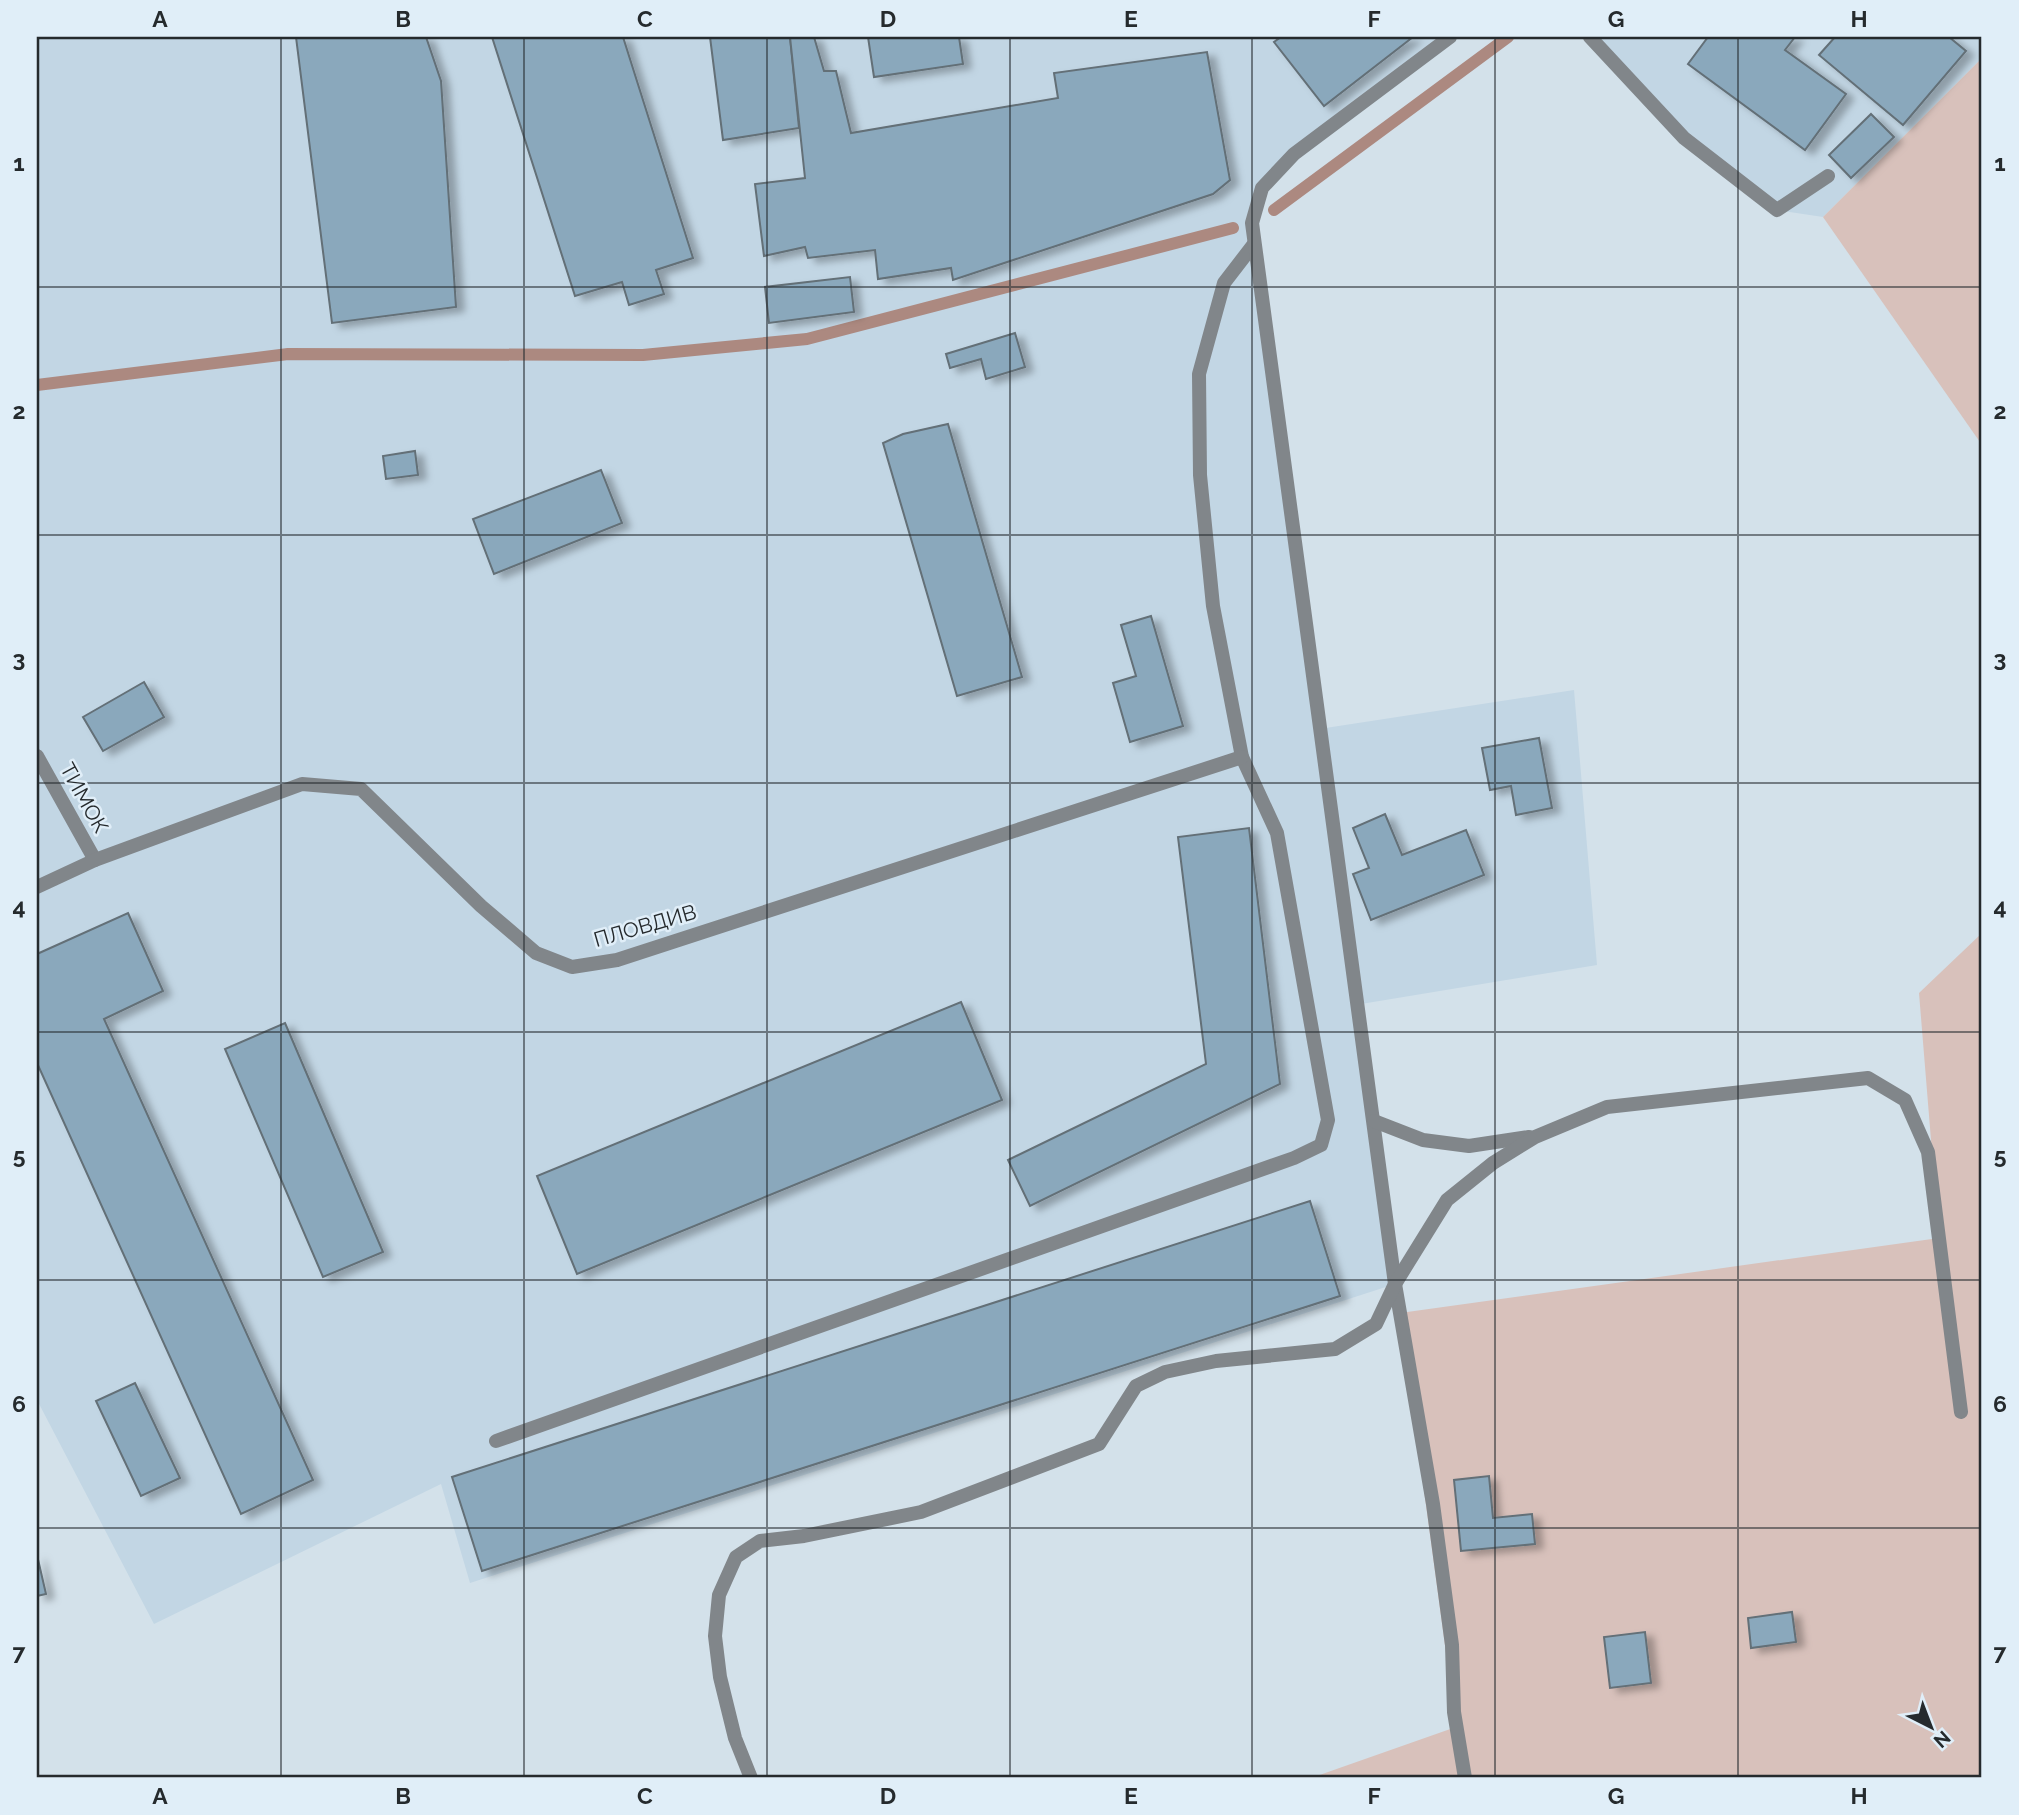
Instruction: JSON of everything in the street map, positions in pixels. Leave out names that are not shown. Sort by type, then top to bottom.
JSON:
[{"type":"street","points":[[1450,37],[1294,154],[1262,188],[1252,223],[1353,991],[1374,1122],[1395,1284],[1433,1504],[1452,1645],[1454,1712],[1465,1778]]},
{"type":"street","points":[[1590,37],[1684,138],[1777,210],[1828,176]]},
{"type":"street","points":[[496,1441],[1294,1158],[1321,1145],[1328,1120],[1277,833],[1242,757],[1213,606],[1200,475],[1199,374],[1224,284],[1254,244]]},
{"type":"street","name":"ТИМОК","points":[[37,756],[94,860]]},
{"type":"street","name":"ПЛОВДИВ","points":[[37,887],[94,860],[302,784],[361,789],[481,906],[536,953],[572,967],[617,960],[1242,757]]},
{"type":"street","points":[[751,1778],[735,1738],[720,1677],[715,1636],[719,1595],[736,1557],[760,1541],[804,1536],[921,1512],[1099,1444],[1136,1386],[1166,1372],[1216,1361],[1335,1349],[1376,1324],[1395,1284],[1447,1200],[1493,1163],[1535,1137],[1607,1107],[1868,1078],[1905,1100],[1928,1152],[1961,1412]]},
{"type":"street","points":[[1374,1122],[1423,1140],[1469,1146],[1535,1137]]},
{"type":"shaded area","points":[[37,37],[1450,37],[1262,188],[1252,223],[1319,729],[1574,690],[1597,965],[1355,1005],[1395,1284],[470,1583],[441,1484],[154,1624],[37,1400]]},
{"type":"shaded area","points":[[1590,37],[1982,37],[1982,58],[1823,217],[1777,210],[1684,138]]},
{"type":"shaded area","points":[[1982,58],[1982,445],[1823,217]]},
{"type":"shaded area","points":[[1982,933],[1982,1778],[1311,1778],[1456,1727],[1400,1313],[1939,1238],[1919,993]]},
{"type":"building","points":[[296,37],[426,37],[441,81],[456,307],[332,323]]},
{"type":"building","points":[[492,37],[623,37],[693,258],[656,270],[664,294],[629,305],[622,282],[575,296]]},
{"type":"building","points":[[710,37],[790,37],[799,128],[723,140]]},
{"type":"building","points":[[790,37],[814,37],[824,71],[836,71],[851,133],[1058,98],[1054,73],[1207,52],[1230,180],[1213,194],[953,280],[951,268],[878,279],[875,250],[808,258],[805,247],[764,256],[755,184],[805,178]]},
{"type":"building","points":[[868,37],[959,37],[963,64],[874,77]]},
{"type":"building","points":[[1281,37],[1413,37],[1324,106],[1274,42]]},
{"type":"building","points":[[1708,37],[1795,37],[1785,50],[1846,94],[1805,150],[1688,64]]},
{"type":"building","points":[[1835,37],[1949,37],[1966,51],[1903,125],[1819,55]]},
{"type":"building","points":[[1871,114],[1894,137],[1851,178],[1829,155]]},
{"type":"building","points":[[850,277],[854,312],[769,323],[765,287]]},
{"type":"building","points":[[1015,333],[1025,367],[986,379],[981,359],[950,368],[946,354]]},
{"type":"building","points":[[948,424],[1022,677],[957,696],[883,443],[903,434]]},
{"type":"building","points":[[415,451],[418,475],[386,479],[383,456]]},
{"type":"building","points":[[601,470],[622,523],[494,574],[473,519]]},
{"type":"building","points":[[1151,616],[1183,726],[1130,742],[1113,683],[1136,676],[1121,625]]},
{"type":"building","points":[[144,682],[164,717],[103,751],[83,717]]},
{"type":"building","points":[[1539,738],[1552,808],[1516,815],[1511,786],[1490,790],[1482,748]]},
{"type":"building","points":[[1385,814],[1402,855],[1466,830],[1484,875],[1371,920],[1353,874],[1369,868],[1353,828]]},
{"type":"building","points":[[1249,828],[1280,1084],[1030,1206],[1008,1160],[1206,1064],[1178,837]]},
{"type":"building","points":[[128,913],[163,991],[104,1019],[313,1480],[241,1514],[37,1063],[37,954]]},
{"type":"building","points":[[961,1002],[1002,1100],[577,1274],[537,1176]]},
{"type":"building","points":[[285,1023],[383,1252],[323,1277],[225,1049]]},
{"type":"building","points":[[1310,1201],[1340,1296],[482,1571],[452,1477]]},
{"type":"building","points":[[135,1383],[180,1478],[141,1496],[96,1401]]},
{"type":"building","points":[[1489,1476],[1493,1518],[1532,1514],[1535,1544],[1461,1551],[1454,1480]]},
{"type":"building","points":[[37,1555],[46,1594],[37,1596]]},
{"type":"building","points":[[1792,1612],[1796,1642],[1751,1648],[1748,1618]]},
{"type":"building","points":[[1645,1632],[1651,1683],[1610,1688],[1604,1637]]},
{"type":"waterway","points":[[1274,210],[1508,37]]},
{"type":"waterway","points":[[37,385],[288,354],[643,355],[807,339],[1233,228]]}]
